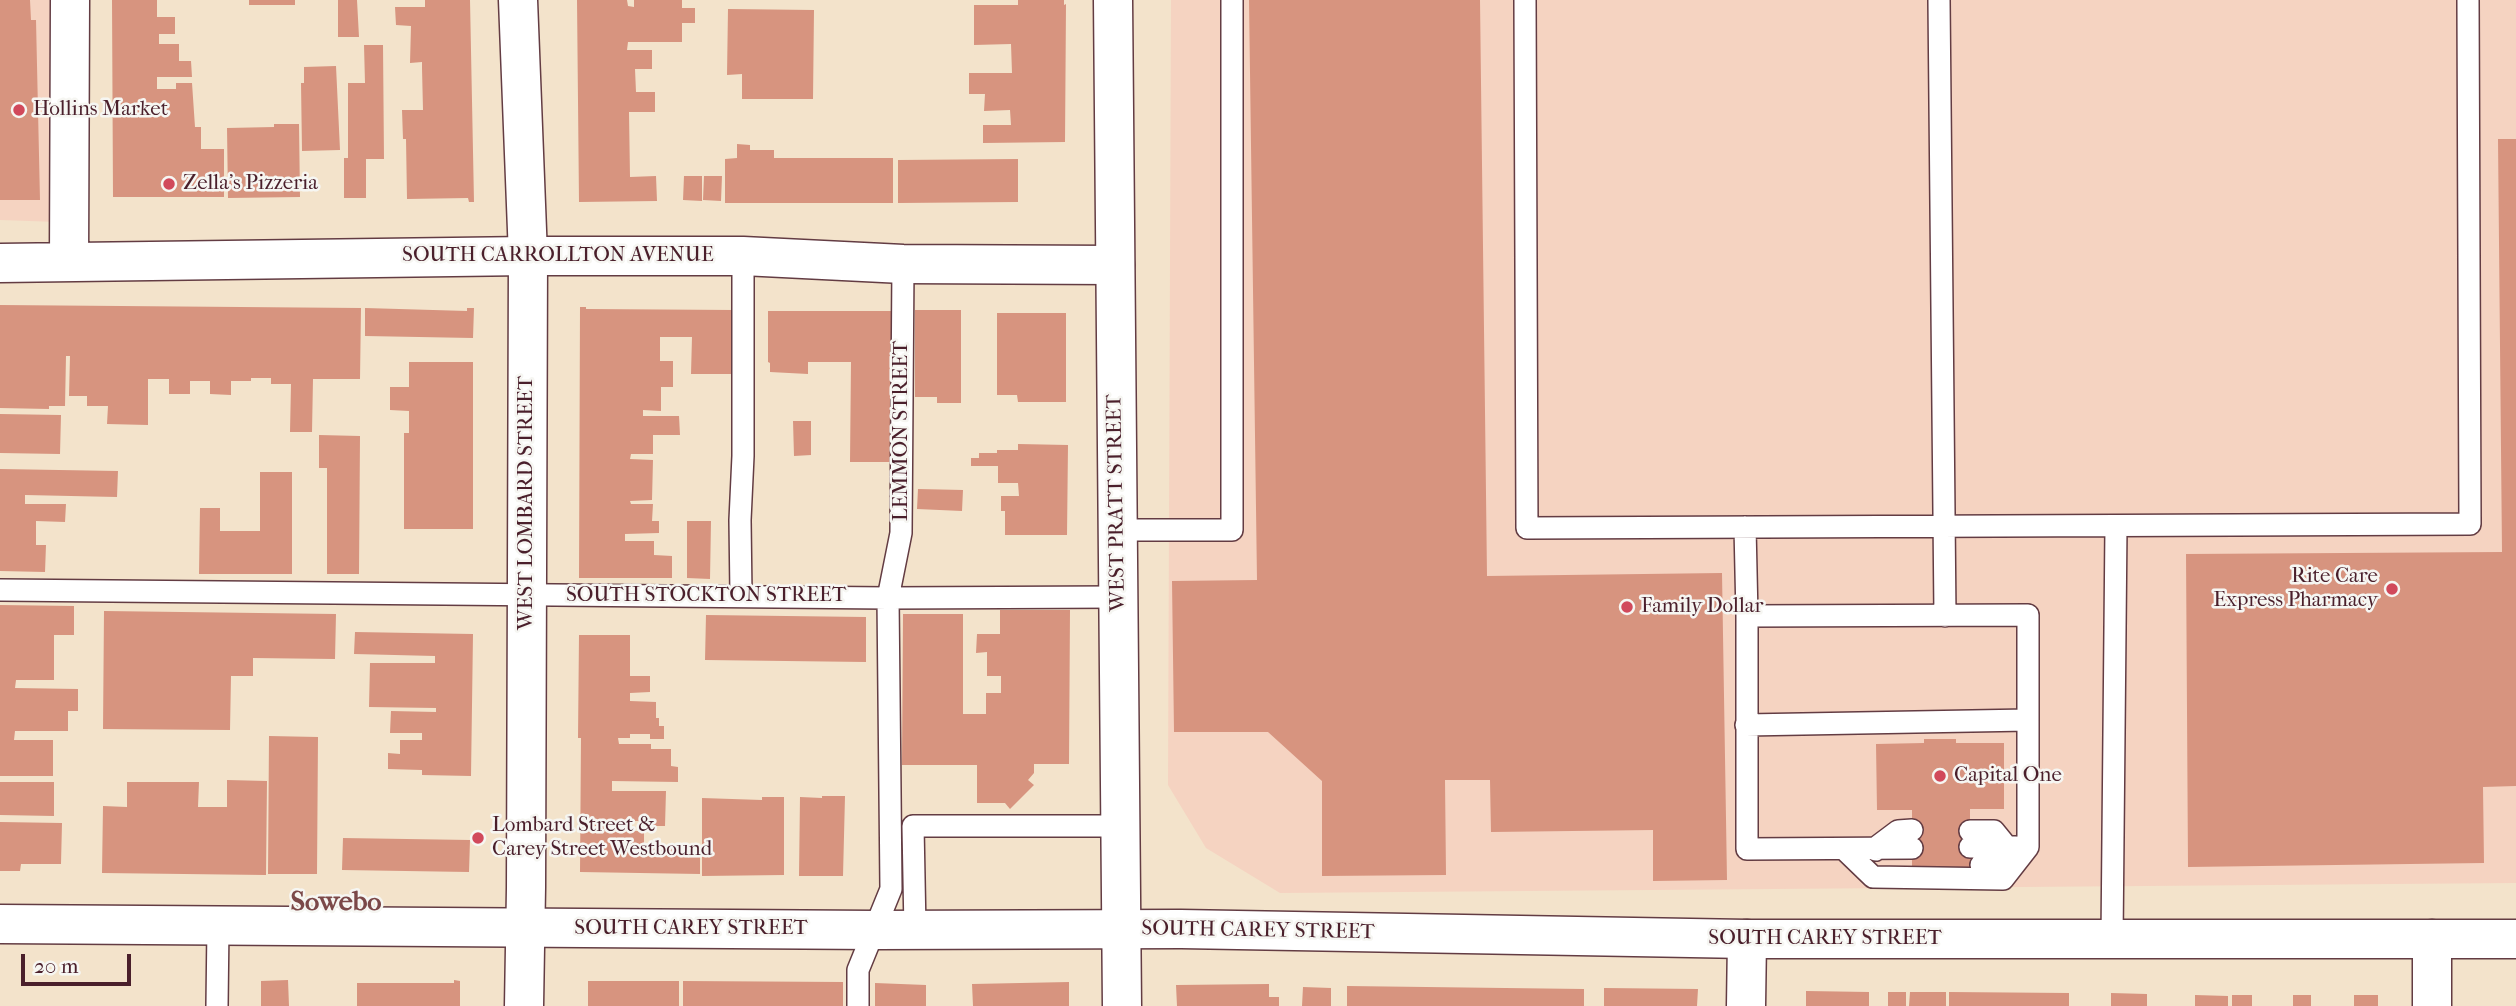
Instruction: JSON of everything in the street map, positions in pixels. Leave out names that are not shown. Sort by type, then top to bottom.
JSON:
[{"type":"main road","points":[[69,261],[70,0]]},
{"type":"main road","name":"WEST LOMBARD STREET","points":[[518,0],[528,256],[524,1006]]},
{"type":"main road","name":"WEST PRATT STREET","points":[[1113,0],[1122,1006]]},
{"type":"main road","name":"SOUTH CARROLLTON AVENUE","points":[[0,263],[743,256],[903,264],[1115,265]]},
{"type":"main road","name":"SOUTH CAREY STREET","points":[[0,924],[1121,930],[1747,939],[2516,939]]},
{"type":"main road","points":[[1746,1006],[1747,939]]},
{"type":"main road","points":[[2432,939],[2432,1006]]},
{"type":"lane","points":[[1117,530],[1232,530],[1232,0]]},
{"type":"lane","points":[[1525,0],[1527,528],[2470,524],[2468,0]]},
{"type":"lane","points":[[1939,0],[1945,616]]},
{"type":"lane","points":[[741,595],[743,256]]},
{"type":"lane","name":"LEMMON STREET","points":[[876,930],[891,889],[888,598],[901,533],[903,264]]},
{"type":"lane","points":[[2112,939],[2116,526]]},
{"type":"lane","points":[[1745,527],[1747,849],[1912,847]]},
{"type":"lane","name":"SOUTH STOCKTON STREET","points":[[0,590],[888,598],[1118,597]]},
{"type":"lane","points":[[1747,616],[2028,615],[2028,846],[2003,879],[1873,877],[1844,849]]},
{"type":"lane","points":[[1746,725],[2028,720]]},
{"type":"lane","points":[[915,930],[913,826],[1120,826]]},
{"type":"lane","points":[[1970,847],[2028,846]]},
{"type":"lane","points":[[217,1006],[218,926]]},
{"type":"lane","points":[[858,1006],[858,970],[876,930]]},
{"type":"shaded area","points":[[0,0],[57,0],[58,222],[0,220]]},
{"type":"shaded area","points":[[1171,0],[2516,0],[2516,883],[1280,893],[1206,848],[1168,785]]},
{"type":"building","name":"Hollins Market","points":[[0,0],[30,0],[31,20],[36,20],[40,200],[0,200]]},
{"type":"building","points":[[112,0],[157,0],[157,17],[175,17],[175,34],[159,34],[159,44],[179,44],[179,61],[191,61],[192,77],[157,77],[157,89],[176,89],[176,83],[192,83],[195,127],[201,127],[201,149],[224,149],[224,197],[113,197]]},
{"type":"building","points":[[249,0],[295,0],[295,5],[249,5]]},
{"type":"building","points":[[338,0],[357,0],[359,37],[338,37]]},
{"type":"building","points":[[425,0],[470,0],[474,202],[469,202],[468,198],[407,199],[406,139],[403,139],[402,110],[423,110],[422,62],[410,63],[411,26],[396,25],[395,7],[425,7]]},
{"type":"building","points":[[577,0],[627,0],[628,6],[634,7],[634,0],[682,0],[682,8],[695,8],[695,23],[682,23],[682,42],[628,42],[627,50],[652,50],[652,69],[635,69],[636,92],[655,92],[655,112],[629,112],[630,177],[656,176],[657,201],[579,202]]},
{"type":"building","points":[[1018,0],[1064,0],[1064,5],[1066,4],[1065,142],[983,143],[983,125],[1011,125],[1010,110],[984,111],[985,94],[969,94],[969,73],[1012,73],[1011,44],[974,45],[974,5],[1018,5]]},
{"type":"building","points":[[1249,0],[1480,0],[1487,576],[1722,573],[1727,880],[1653,881],[1653,830],[1491,832],[1490,780],[1445,780],[1446,875],[1322,876],[1322,781],[1268,732],[1174,732],[1172,581],[1257,580]]},
{"type":"building","points":[[728,9],[814,10],[813,99],[742,99],[742,74],[727,75]]},
{"type":"building","points":[[364,45],[383,45],[384,159],[366,159],[366,198],[344,198],[344,158],[348,158],[348,83],[365,83]]},
{"type":"building","points":[[336,66],[340,150],[302,151],[301,83],[304,83],[304,67]]},
{"type":"building","points":[[274,124],[299,124],[300,197],[228,198],[227,128],[274,127]]},
{"type":"building","points":[[2498,139],[2516,139],[2516,786],[2483,787],[2484,863],[2188,867],[2186,554],[2502,552]]},
{"type":"building","points":[[737,144],[750,145],[750,150],[774,150],[774,158],[893,158],[893,203],[725,203],[725,159],[737,158]]},
{"type":"building","points":[[1018,159],[1018,202],[898,203],[898,160]]},
{"type":"building","points":[[684,176],[702,176],[702,201],[683,200]]},
{"type":"building","points":[[704,176],[722,176],[721,201],[703,200]]},
{"type":"building","points":[[0,305],[361,308],[360,379],[313,379],[312,432],[290,432],[291,384],[271,384],[271,378],[231,381],[231,395],[210,394],[210,381],[190,381],[190,394],[169,394],[169,379],[148,379],[148,425],[107,424],[108,406],[87,406],[87,396],[69,396],[70,356],[66,356],[65,406],[49,406],[49,409],[0,408]]},
{"type":"building","points":[[580,307],[734,310],[734,374],[691,374],[692,337],[660,337],[660,361],[673,361],[673,387],[661,387],[661,411],[643,410],[643,416],[679,416],[680,435],[653,435],[653,454],[631,454],[630,459],[653,460],[652,500],[630,501],[631,504],[653,504],[652,521],[659,521],[659,533],[625,534],[625,541],[654,541],[654,555],[672,556],[672,578],[579,578]]},
{"type":"building","points":[[365,308],[467,311],[467,308],[474,308],[473,338],[365,336]]},
{"type":"building","points":[[915,310],[961,310],[961,403],[937,403],[937,397],[915,397]]},
{"type":"building","points":[[768,311],[896,311],[896,462],[850,462],[851,362],[808,362],[808,374],[770,372]]},
{"type":"building","points":[[997,313],[1066,313],[1066,402],[1018,402],[1017,395],[997,395]]},
{"type":"building","points":[[409,362],[473,362],[473,529],[404,529],[404,433],[409,433],[409,411],[390,410],[390,387],[409,387]]},
{"type":"building","points":[[0,414],[61,415],[60,454],[0,453]]},
{"type":"building","points":[[793,421],[811,421],[811,455],[794,456]]},
{"type":"building","points":[[319,435],[360,436],[359,574],[327,574],[327,468],[319,468]]},
{"type":"building","points":[[1018,444],[1068,445],[1067,535],[1005,535],[1005,511],[1001,511],[1001,496],[1019,496],[1018,483],[998,483],[998,466],[971,466],[971,458],[979,458],[979,453],[1018,450]]},
{"type":"building","points":[[0,469],[118,471],[117,497],[25,495],[25,504],[66,504],[65,522],[36,521],[36,545],[46,545],[45,572],[0,571]]},
{"type":"building","points":[[260,472],[292,472],[292,574],[199,574],[200,508],[220,508],[220,531],[260,531]]},
{"type":"building","points":[[918,489],[963,490],[962,511],[917,509]]},
{"type":"building","points":[[687,521],[711,521],[710,579],[687,578]]},
{"type":"building","points":[[0,605],[74,606],[74,635],[54,635],[54,680],[16,680],[15,688],[78,689],[78,711],[68,711],[68,731],[15,731],[14,740],[53,740],[53,776],[0,776]]},
{"type":"building","points":[[1000,610],[1070,610],[1069,764],[1034,764],[1034,773],[1028,780],[1034,785],[1010,809],[1005,803],[977,803],[977,765],[902,765],[903,614],[963,614],[963,714],[986,714],[986,693],[1001,693],[1001,676],[987,676],[987,652],[976,653],[977,634],[1000,634]]},
{"type":"building","points":[[104,611],[336,614],[335,659],[253,658],[253,676],[231,676],[230,730],[103,729]]},
{"type":"building","points":[[706,615],[866,617],[866,662],[705,660]]},
{"type":"building","points":[[355,632],[473,634],[471,776],[422,775],[422,770],[388,769],[388,753],[400,754],[400,740],[422,740],[422,733],[390,733],[391,711],[436,712],[436,708],[369,707],[370,663],[435,663],[435,656],[354,654]]},
{"type":"building","points":[[579,635],[630,635],[630,676],[650,676],[650,692],[630,693],[630,701],[656,702],[656,718],[659,718],[659,726],[664,726],[664,739],[650,739],[650,734],[630,734],[630,738],[618,738],[619,744],[651,744],[651,749],[671,749],[671,766],[678,767],[678,782],[612,781],[612,791],[666,791],[665,826],[644,826],[645,821],[613,821],[612,831],[644,831],[644,847],[700,847],[700,874],[580,872]]},
{"type":"building","points":[[269,736],[318,737],[317,874],[268,874]]},
{"type":"building","name":"Capital One","points":[[1924,739],[1956,739],[1956,743],[2004,743],[2004,809],[1970,809],[1970,871],[1912,872],[1912,810],[1877,810],[1876,744],[1924,743]]},
{"type":"building","points":[[227,780],[267,781],[266,875],[102,873],[103,806],[127,807],[127,782],[199,782],[198,807],[227,807]]},
{"type":"building","points":[[0,782],[54,782],[54,816],[0,815]]},
{"type":"building","points":[[845,796],[843,876],[799,876],[800,797]]},
{"type":"building","points":[[762,797],[784,797],[784,875],[702,876],[702,798],[762,800]]},
{"type":"building","points":[[0,822],[62,823],[61,864],[21,864],[20,871],[0,871]]},
{"type":"building","points":[[343,838],[470,840],[469,872],[342,870]]},
{"type":"building","points":[[288,980],[289,1006],[261,1006],[261,981]]},
{"type":"building","points":[[454,980],[460,981],[460,1006],[357,1006],[357,983],[454,983]]},
{"type":"building","points":[[588,981],[679,981],[679,1006],[588,1006]]},
{"type":"building","points":[[683,981],[843,982],[843,1006],[683,1006]]},
{"type":"building","points":[[1069,982],[1069,1006],[973,1006],[972,984]]},
{"type":"building","points":[[875,983],[926,985],[926,1006],[875,1006]]},
{"type":"building","points":[[1269,984],[1269,997],[1279,997],[1279,1006],[1177,1006],[1176,985]]},
{"type":"building","points":[[1347,986],[1584,989],[1584,1006],[1347,1006]]},
{"type":"building","points":[[1303,987],[1331,988],[1331,1006],[1302,1006]]},
{"type":"building","points":[[1604,988],[1698,989],[1697,1006],[1604,1006]]},
{"type":"building","points":[[1806,991],[1869,992],[1869,1006],[1806,1006]]},
{"type":"building","points":[[1888,992],[1906,992],[1906,1006],[1888,1006]]},
{"type":"building","points":[[1910,992],[1946,992],[1946,1006],[1909,1006]]},
{"type":"building","points":[[1949,992],[2069,993],[2069,1006],[1949,1006]]},
{"type":"building","points":[[2111,993],[2147,994],[2147,1006],[2111,1006]]},
{"type":"building","points":[[2195,995],[2228,996],[2228,1006],[2195,1006]]},
{"type":"building","points":[[2232,995],[2252,995],[2252,1006],[2232,1006]]},
{"type":"building","points":[[2293,995],[2311,995],[2311,1006],[2293,1006]]},
{"type":"building","points":[[2354,995],[2378,995],[2378,1006],[2354,1006]]},
{"type":"place","name":"Hollins Market","points":[[19,110]]},
{"type":"place","name":"Zella's Pizzeria","points":[[169,184]]},
{"type":"place","name":"Rite Care Express Pharmacy","points":[[2392,589]]},
{"type":"place","name":"Family Dollar","points":[[1627,607]]},
{"type":"place","name":"Capital One","points":[[1940,776]]},
{"type":"place","name":"Lombard Street & Carey Street Westbound","points":[[478,838]]},
{"type":"district","name":"Sowebo","points":[[336,903]]}]
